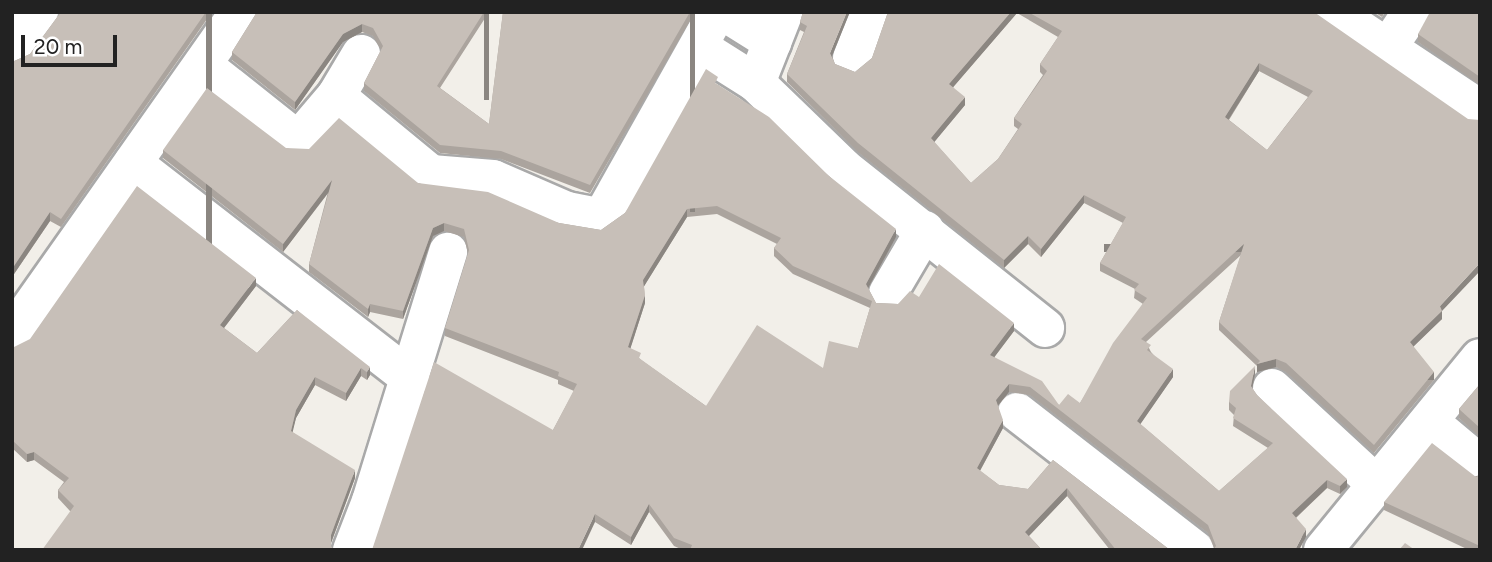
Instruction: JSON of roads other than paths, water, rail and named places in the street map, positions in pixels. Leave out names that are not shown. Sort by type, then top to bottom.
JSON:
[{"type":"street","points":[[12,49],[39,12]]},
{"type":"street","points":[[12,334],[239,12]]},
{"type":"street","points":[[336,96],[431,174],[481,178],[567,211],[601,215],[717,12]]},
{"type":"street","points":[[724,12],[778,27],[756,83]]},
{"type":"street","points":[[852,58],[870,12]]},
{"type":"street","points":[[1334,12],[1480,109]]},
{"type":"street","points":[[1388,47],[1412,12]]},
{"type":"street","points":[[699,47],[756,83],[844,168],[1045,328]]},
{"type":"street","points":[[203,65],[290,135],[301,137],[308,133],[336,96],[361,54]]},
{"type":"street","points":[[134,163],[410,377]]},
{"type":"street","points":[[888,293],[925,230]]},
{"type":"street","points":[[352,550],[410,377],[448,252]]},
{"type":"street","points":[[1323,550],[1480,358]]},
{"type":"street","points":[[1272,388],[1377,485]]},
{"type":"street","points":[[1017,412],[1195,550]]},
{"type":"street","points":[[1430,422],[1480,464]]}]
